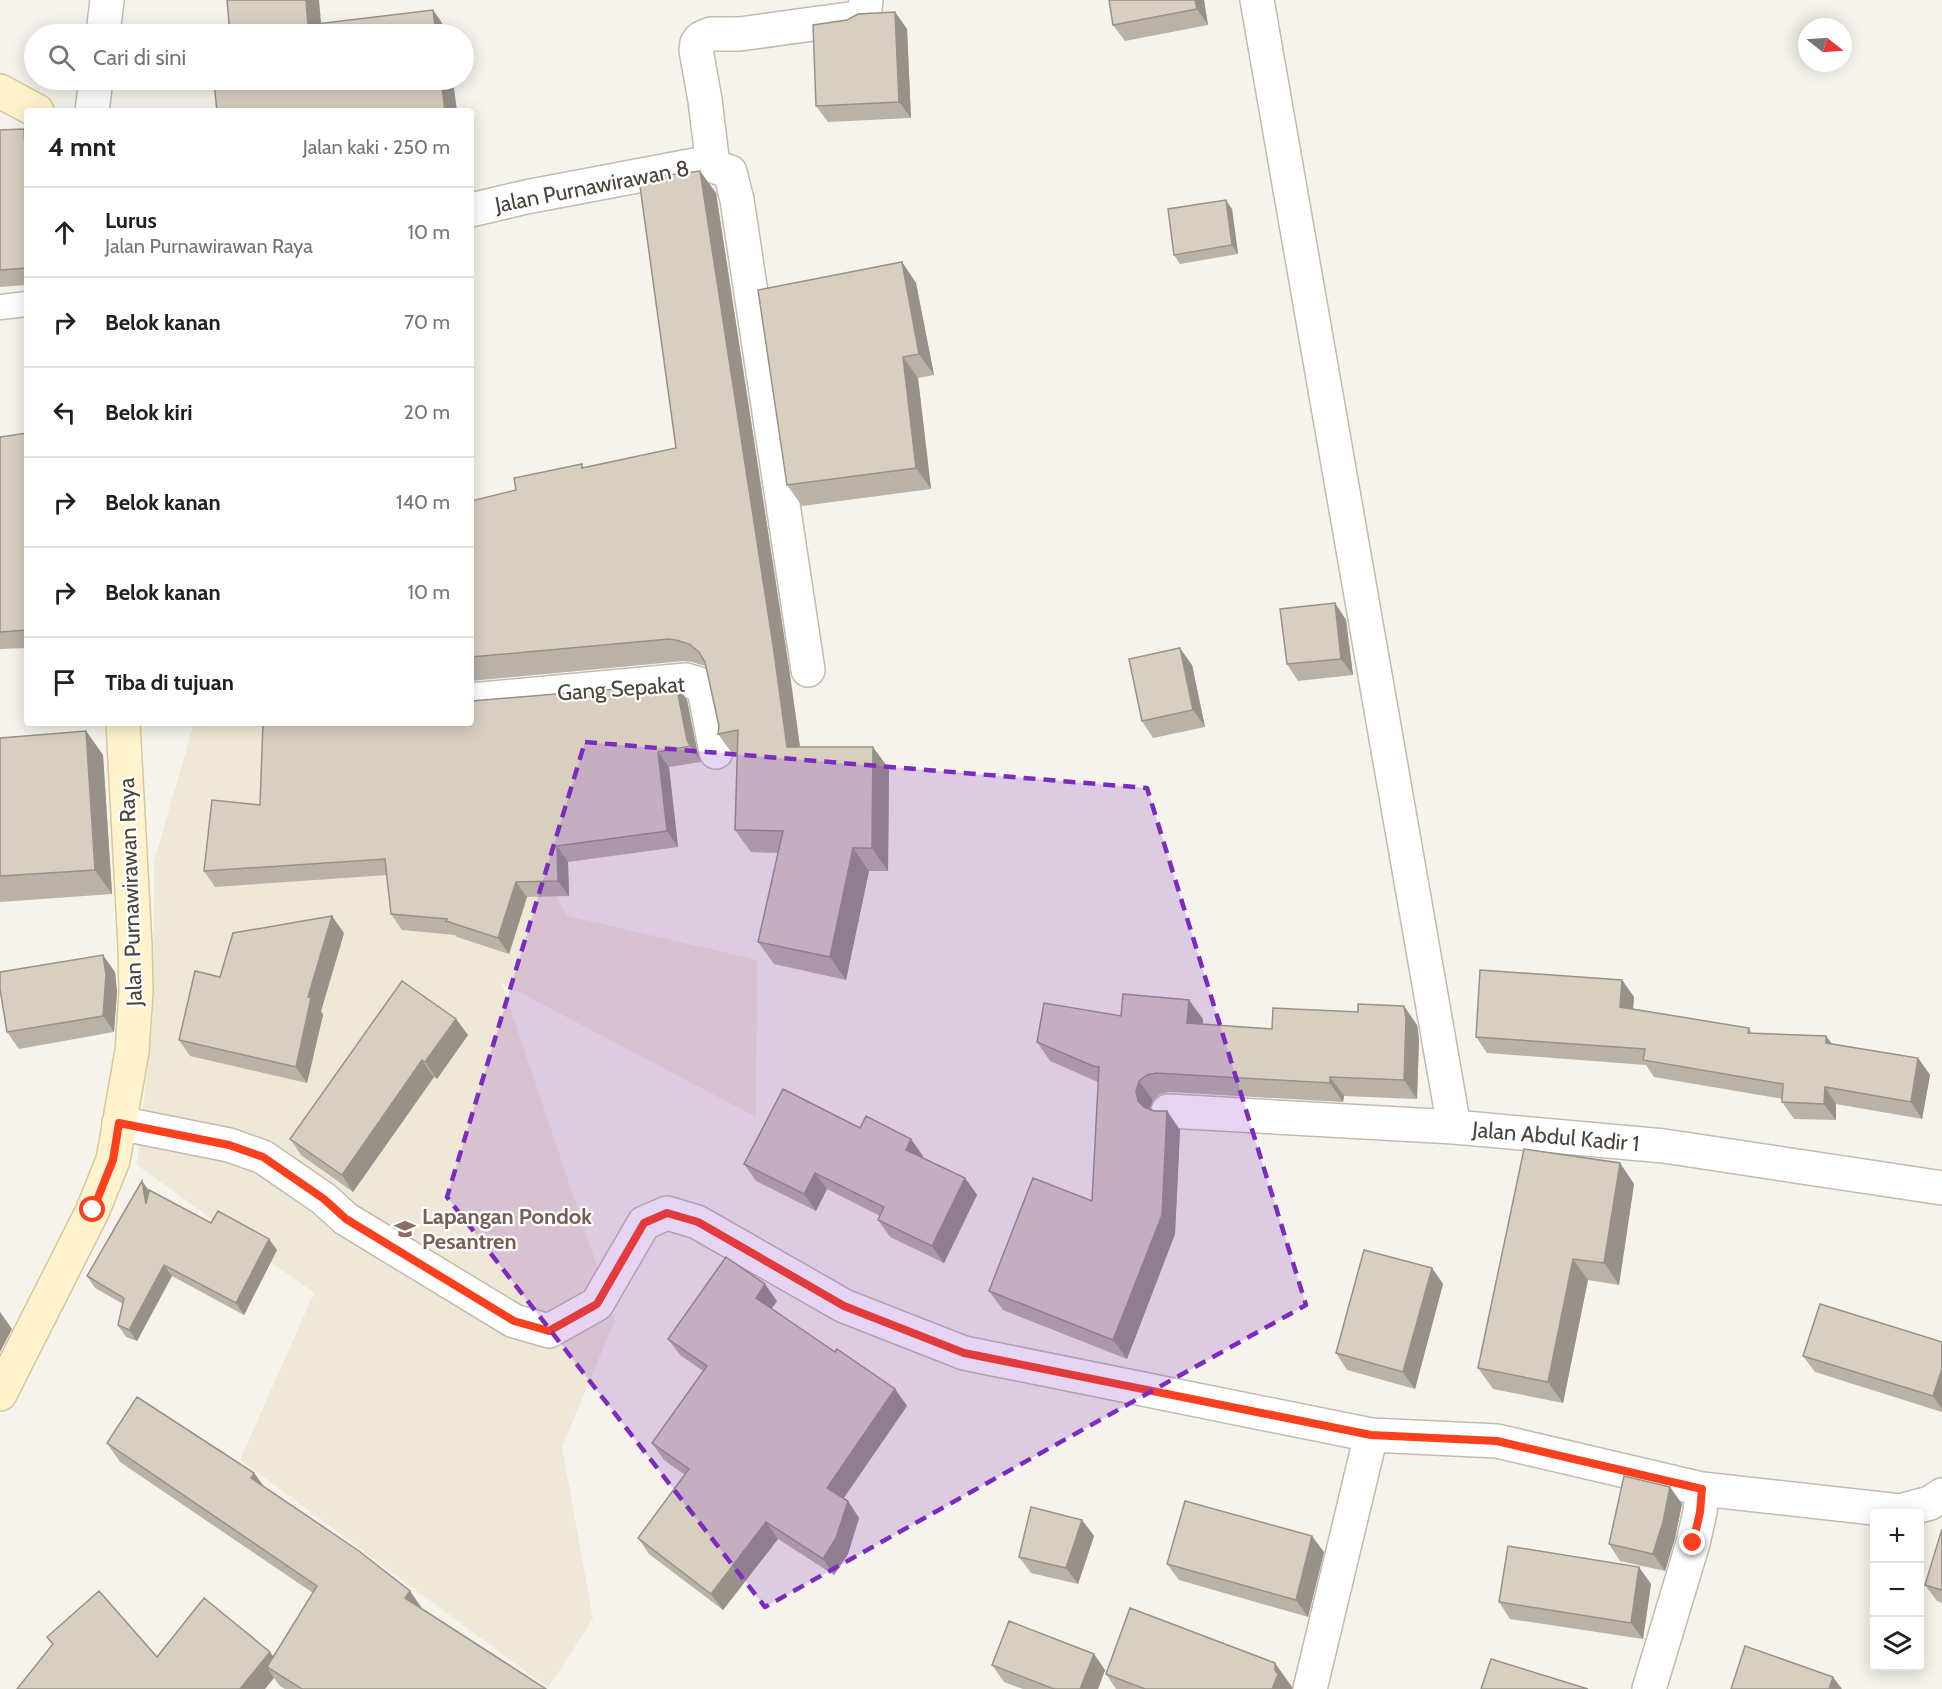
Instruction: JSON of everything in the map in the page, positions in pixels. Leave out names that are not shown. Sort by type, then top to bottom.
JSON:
[{"type":"street","points":[[104,24],[107,0]]},
{"type":"street","points":[[808,670],[735,187],[730,172],[713,166],[696,50],[701,38],[711,34],[740,34],[856,18],[865,10],[866,0]]},
{"type":"street","points":[[1257,0],[1454,1127]]},
{"type":"street","points":[[92,108],[95,90]]},
{"type":"street","points":[[0,91],[31,108]]},
{"type":"street","name":"Jalan Purnawirawan 8","points":[[474,209],[526,197],[695,165],[713,166]]},
{"type":"street","name":"Gang Sepakat","points":[[474,700],[686,680],[699,684],[705,694],[716,752]]},
{"type":"street","name":"Jalan Purnawirawan Raya","points":[[0,1394],[93,1210],[113,1160],[132,1051],[136,992],[123,726]]},
{"type":"street","name":"Jalan Abdul Kadir 1","points":[[1168,1111],[1454,1127],[1664,1146],[1942,1188]]},
{"type":"street","points":[[119,1123],[229,1145],[263,1157],[324,1199],[346,1219],[464,1291],[514,1321],[549,1331],[597,1304],[644,1223],[667,1213],[698,1222],[844,1306],[964,1353],[1371,1435],[1497,1441],[1702,1489],[1900,1511],[1930,1503],[1942,1495]]},
{"type":"street","points":[[1311,1689],[1371,1435]]},
{"type":"street","points":[[1649,1689],[1693,1543],[1700,1512],[1702,1489]]},
{"type":"lane","points":[[0,307],[24,304]]},
{"type":"highlighted area","points":[[585,742],[1147,788],[1306,1305],[765,1607],[447,1197]]},
{"type":"shaded area","name":"Lapangan Pondok Pesantren","points":[[193,726],[444,726],[568,916],[757,960],[756,1117],[502,983],[615,1320],[562,1447],[593,1619],[548,1688],[240,1460],[314,1293],[137,1165],[153,1015],[154,862]]},
{"type":"building","points":[[227,0],[306,0],[308,24],[229,24]]},
{"type":"building","points":[[1109,0],[1195,0],[1197,9],[1113,25]]},
{"type":"building","points":[[433,10],[435,24],[316,24]]},
{"type":"building","points":[[895,12],[899,102],[816,106],[813,25],[847,20],[858,14]]},
{"type":"building","points":[[215,90],[442,90],[445,108],[217,108]]},
{"type":"building","points":[[24,129],[24,268],[0,270],[0,130]]},
{"type":"building","points":[[700,171],[787,747],[873,747],[872,848],[853,848],[830,957],[758,942],[783,831],[735,830],[738,730],[718,734],[719,726],[705,662],[699,652],[689,644],[669,639],[474,657],[474,500],[516,490],[514,478],[582,464],[582,468],[676,448],[639,179]]},
{"type":"building","points":[[1226,200],[1232,245],[1174,255],[1168,209]]},
{"type":"building","points":[[902,262],[919,354],[903,357],[916,468],[787,485],[758,290]]},
{"type":"building","points":[[24,433],[24,630],[0,632],[0,437]]},
{"type":"building","points":[[1335,603],[1341,659],[1287,664],[1280,609]]},
{"type":"building","points":[[1180,648],[1193,710],[1142,721],[1129,659]]},
{"type":"building","points":[[676,684],[690,746],[658,752],[667,831],[557,846],[558,881],[516,882],[498,938],[446,921],[447,919],[391,914],[385,859],[204,871],[212,800],[260,805],[263,726],[474,726],[474,701]]},
{"type":"building","points":[[86,731],[95,870],[0,876],[0,738]]},
{"type":"building","points":[[332,916],[308,997],[311,998],[296,1067],[179,1040],[195,971],[220,977],[233,933]]},
{"type":"building","points":[[103,955],[106,975],[103,1016],[7,1032],[0,989],[0,972]]},
{"type":"building","points":[[1480,970],[1622,980],[1620,1007],[1749,1028],[1748,1033],[1826,1036],[1826,1043],[1918,1058],[1911,1102],[1825,1087],[1824,1104],[1782,1102],[1783,1084],[1643,1060],[1645,1049],[1476,1037]]},
{"type":"building","points":[[402,981],[456,1019],[425,1062],[422,1060],[342,1175],[290,1139]]},
{"type":"building","points":[[1123,994],[1189,1000],[1187,1023],[1272,1029],[1273,1008],[1358,1012],[1358,1004],[1404,1006],[1406,1019],[1404,1080],[1330,1077],[1330,1083],[1156,1073],[1147,1075],[1139,1081],[1136,1091],[1138,1101],[1144,1107],[1154,1111],[1167,1111],[1162,1215],[1113,1340],[989,1291],[1033,1178],[1092,1201],[1099,1067],[1037,1042],[1044,1003],[1121,1016]]},
{"type":"building","points":[[783,1089],[860,1128],[866,1116],[911,1139],[906,1150],[965,1178],[932,1246],[878,1220],[884,1207],[815,1173],[804,1194],[744,1164]]},
{"type":"building","points":[[1524,1149],[1620,1163],[1604,1263],[1573,1259],[1548,1382],[1478,1368]]},
{"type":"building","points":[[142,1181],[146,1204],[149,1190],[211,1223],[218,1211],[269,1239],[236,1303],[164,1265],[129,1330],[118,1325],[124,1298],[87,1276]]},
{"type":"building","points":[[1364,1250],[1432,1268],[1403,1372],[1336,1353]]},
{"type":"building","points":[[726,1257],[765,1284],[756,1298],[835,1352],[837,1349],[895,1389],[827,1488],[848,1501],[836,1538],[823,1559],[766,1522],[711,1594],[638,1538],[689,1469],[652,1443],[707,1366],[668,1339]]},
{"type":"building","points":[[1820,1304],[1942,1342],[1942,1369],[1933,1396],[1803,1356]]},
{"type":"building","points":[[137,1397],[254,1473],[251,1478],[359,1551],[410,1591],[405,1598],[546,1689],[302,1689],[267,1667],[317,1586],[107,1443]]},
{"type":"building","points":[[1624,1476],[1670,1487],[1663,1522],[1653,1554],[1609,1544]]},
{"type":"building","points":[[1185,1501],[1312,1536],[1296,1600],[1167,1564]]},
{"type":"building","points":[[1031,1507],[1082,1520],[1066,1568],[1019,1557]]},
{"type":"building","points":[[1942,1529],[1942,1590],[1925,1585]]},
{"type":"building","points":[[1508,1546],[1639,1567],[1631,1623],[1499,1602]]},
{"type":"building","points":[[99,1591],[157,1657],[204,1598],[270,1652],[240,1689],[17,1689],[53,1644],[47,1637]]},
{"type":"building","points":[[1130,1608],[1275,1663],[1275,1670],[1278,1674],[1272,1689],[1145,1689],[1106,1674]]},
{"type":"building","points":[[1009,1621],[1094,1654],[1080,1689],[1054,1689],[992,1665]]},
{"type":"building","points":[[1745,1646],[1833,1677],[1829,1689],[1731,1689]]},
{"type":"building","points":[[1491,1659],[1588,1689],[1481,1689]]},
{"type":"place","name":"Lapangan Pondok Pesantren","points":[[405,1229]]},
{"type":"route","points":[[93,1210],[113,1160],[119,1123],[229,1145],[263,1157],[324,1199],[346,1219],[514,1321],[549,1331],[597,1304],[644,1223],[667,1213],[698,1222],[844,1306],[964,1353],[1371,1435],[1497,1441],[1702,1489],[1700,1512],[1693,1543]]}]
